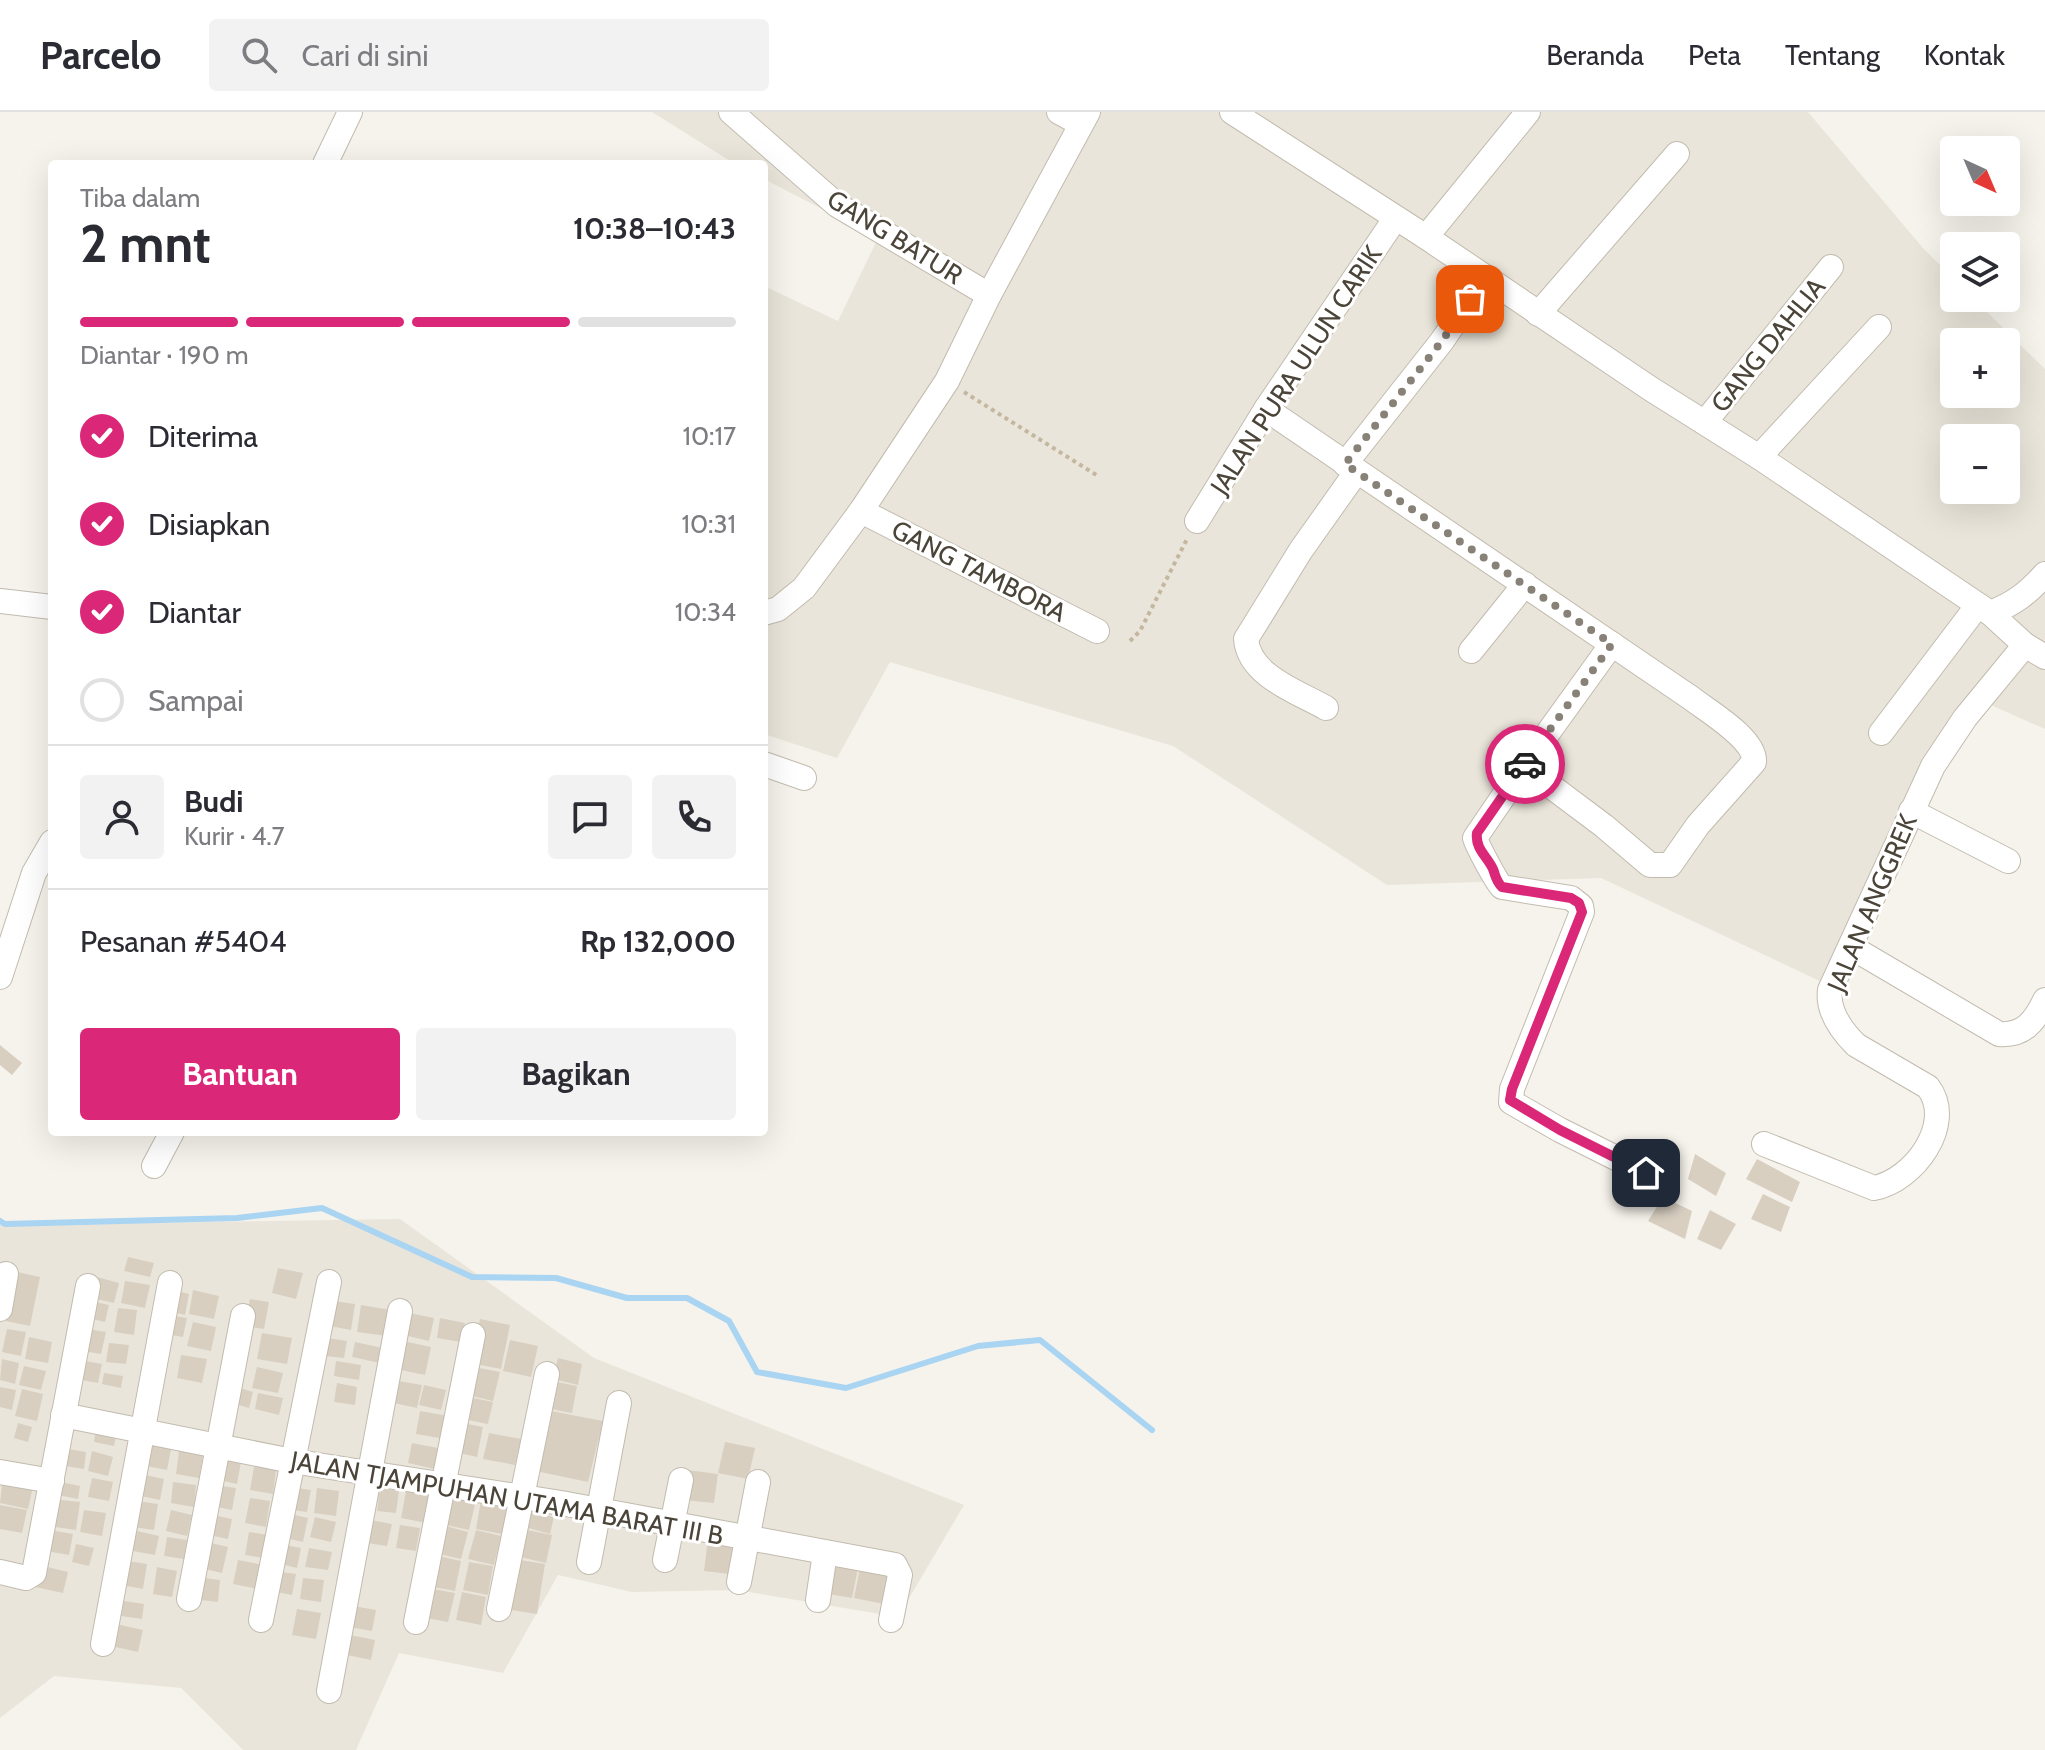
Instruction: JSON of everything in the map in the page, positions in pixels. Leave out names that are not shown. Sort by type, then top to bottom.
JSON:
[{"type":"street","points":[[327,160],[350,112]]},
{"type":"street","name":"GANG BATUR","points":[[731,112],[837,205],[989,295]]},
{"type":"street","points":[[768,612],[778,609],[804,588],[861,511],[947,381],[989,295],[1084,118],[1059,112]]},
{"type":"street","points":[[1232,112],[1759,457],[1984,609],[2035,651]]},
{"type":"street","points":[[1426,237],[1528,112]]},
{"type":"street","points":[[1538,314],[1677,154]]},
{"type":"street","name":"JALAN PURA ULUN CARIK","points":[[1197,521],[1266,409],[1395,219]]},
{"type":"street","name":"GANG DAHLIA","points":[[1705,422],[1831,267]]},
{"type":"street","points":[[1326,708],[1270,677],[1251,656],[1246,639],[1351,467],[1485,278]]},
{"type":"street","points":[[1759,457],[1879,327]]},
{"type":"street","points":[[1266,409],[1691,698],[1742,737],[1752,750],[1754,762],[1698,825],[1666,867],[1650,865],[1524,766]]},
{"type":"street","name":"GANG TAMBORA","points":[[861,511],[1097,631]]},
{"type":"street","points":[[1881,733],[1984,609],[2011,605],[2045,574]]},
{"type":"street","points":[[1471,651],[1525,584]]},
{"type":"street","points":[[0,601],[48,607]]},
{"type":"street","points":[[1612,644],[1477,833],[1477,846],[1493,870],[1497,884],[1571,898],[1579,903],[1582,912],[1510,1100],[1560,1130],[1646,1173]]},
{"type":"street","name":"JALAN ANGGREK","points":[[1764,1144],[1874,1188],[1897,1180],[1911,1169],[1928,1147],[1937,1108],[1932,1092],[1856,1045],[1846,1035],[1830,1005],[1830,990],[1933,766],[1965,718],[2035,651]]},
{"type":"street","points":[[768,765],[804,778]]},
{"type":"street","points":[[1911,811],[2008,861]]},
{"type":"street","points":[[0,977],[34,873],[48,849]]},
{"type":"street","points":[[1851,947],[1999,1034],[2010,1035],[2028,1027],[2035,1021],[2045,1000]]},
{"type":"street","points":[[154,1166],[170,1136]]},
{"type":"street","points":[[0,1309],[6,1274]]},
{"type":"street","points":[[261,1620],[329,1282]]},
{"type":"street","points":[[103,1644],[170,1283]]},
{"type":"street","points":[[0,1572],[26,1578],[34,1573],[88,1286]]},
{"type":"street","points":[[329,1691],[400,1311]]},
{"type":"street","points":[[189,1599],[243,1316]]},
{"type":"street","points":[[416,1622],[473,1335]]},
{"type":"street","points":[[499,1609],[547,1374]]},
{"type":"street","points":[[589,1562],[619,1403]]},
{"type":"street","name":"JALAN TJAMPUHAN UTAMA BARAT III B","points":[[63,1415],[368,1475],[523,1497],[895,1565],[899,1569],[891,1620]]},
{"type":"street","points":[[0,1472],[52,1481]]},
{"type":"street","points":[[665,1560],[681,1480]]},
{"type":"street","points":[[739,1582],[758,1482]]},
{"type":"street","points":[[818,1600],[825,1553]]},
{"type":"path","points":[[947,381],[1098,476]]},
{"type":"path","points":[[1130,641],[1140,631],[1197,521]]},
{"type":"shaded area","points":[[652,112],[1808,112],[1940,265],[1940,312],[1987,312],[2003,328],[1940,328],[1940,408],[2020,408],[2020,344],[2045,369],[2045,729],[1984,702],[1824,983],[1601,878],[1387,885],[1173,746],[890,662],[837,758],[768,735],[768,288],[838,321],[878,238],[768,181],[768,160],[729,160]]},
{"type":"shaded area","points":[[400,1219],[594,1358],[964,1505],[898,1617],[737,1590],[632,1592],[558,1575],[503,1673],[399,1653],[356,1750],[243,1750],[181,1688],[54,1676],[0,1718],[0,1225]]},
{"type":"building","points":[[0,1045],[22,1063],[12,1075],[0,1065]]},
{"type":"building","points":[[1695,1154],[1726,1173],[1716,1196],[1688,1179]]},
{"type":"building","points":[[1757,1159],[1800,1182],[1792,1202],[1746,1179]]},
{"type":"building","points":[[1763,1194],[1790,1207],[1781,1232],[1751,1219]]},
{"type":"building","points":[[1663,1197],[1692,1211],[1685,1239],[1648,1221]]},
{"type":"building","points":[[1710,1210],[1736,1224],[1721,1250],[1697,1239]]},
{"type":"building","points":[[128,1257],[154,1263],[150,1277],[124,1271]]},
{"type":"building","points":[[278,1268],[303,1273],[296,1299],[272,1293]]},
{"type":"building","points":[[17,1272],[40,1277],[30,1326],[6,1321]]},
{"type":"building","points":[[97,1277],[119,1283],[114,1303],[92,1298]]},
{"type":"building","points":[[125,1281],[150,1285],[145,1308],[121,1303]]},
{"type":"building","points":[[173,1290],[189,1294],[185,1315],[168,1311]]},
{"type":"building","points":[[193,1290],[219,1296],[214,1319],[189,1314]]},
{"type":"building","points":[[250,1299],[269,1302],[264,1329],[245,1326]]},
{"type":"building","points":[[92,1301],[109,1305],[105,1322],[88,1318]]},
{"type":"building","points":[[334,1301],[355,1304],[351,1330],[330,1326]]},
{"type":"building","points":[[361,1305],[391,1310],[387,1336],[357,1332]]},
{"type":"building","points":[[118,1308],[137,1310],[134,1335],[114,1332]]},
{"type":"building","points":[[409,1313],[434,1318],[429,1341],[404,1335]]},
{"type":"building","points":[[168,1315],[187,1318],[183,1337],[165,1334]]},
{"type":"building","points":[[440,1318],[465,1323],[461,1342],[437,1338]]},
{"type":"building","points":[[480,1319],[510,1325],[501,1369],[470,1363]]},
{"type":"building","points":[[193,1322],[216,1327],[211,1351],[187,1346]]},
{"type":"building","points":[[7,1329],[26,1332],[21,1356],[2,1352]]},
{"type":"building","points":[[88,1329],[106,1332],[101,1354],[83,1351]]},
{"type":"building","points":[[262,1333],[292,1338],[287,1364],[257,1359]]},
{"type":"building","points":[[29,1337],[52,1342],[48,1363],[25,1359]]},
{"type":"building","points":[[328,1338],[347,1341],[344,1358],[325,1356]]},
{"type":"building","points":[[510,1340],[538,1346],[531,1377],[503,1371]]},
{"type":"building","points":[[403,1341],[431,1347],[425,1375],[396,1369]]},
{"type":"building","points":[[355,1342],[383,1348],[380,1363],[352,1357]]},
{"type":"building","points":[[109,1343],[129,1345],[126,1364],[106,1362]]},
{"type":"building","points":[[181,1355],[207,1359],[202,1383],[177,1378]]},
{"type":"building","points":[[558,1358],[582,1364],[578,1385],[553,1379]]},
{"type":"building","points":[[2,1359],[19,1363],[15,1384],[0,1380]]},
{"type":"building","points":[[80,1360],[102,1364],[98,1383],[76,1379]]},
{"type":"building","points":[[336,1361],[361,1365],[359,1380],[334,1376]]},
{"type":"building","points":[[24,1366],[46,1371],[41,1390],[19,1385]]},
{"type":"building","points":[[469,1366],[500,1372],[493,1401],[463,1394]]},
{"type":"building","points":[[257,1367],[283,1373],[278,1393],[252,1388]]},
{"type":"building","points":[[104,1373],[123,1376],[121,1388],[102,1384]]},
{"type":"building","points":[[393,1380],[422,1385],[417,1408],[389,1402]]},
{"type":"building","points":[[552,1381],[577,1386],[572,1413],[546,1408]]},
{"type":"building","points":[[337,1383],[357,1387],[355,1405],[334,1402]]},
{"type":"building","points":[[424,1385],[446,1390],[441,1410],[419,1405]]},
{"type":"building","points":[[233,1386],[253,1392],[249,1408],[229,1402]]},
{"type":"building","points":[[0,1387],[16,1390],[12,1410],[0,1407]]},
{"type":"building","points":[[22,1389],[43,1394],[37,1421],[15,1416]]},
{"type":"building","points":[[258,1393],[283,1398],[279,1415],[255,1409]]},
{"type":"building","points":[[463,1396],[493,1402],[488,1424],[458,1418]]},
{"type":"building","points":[[546,1410],[603,1421],[588,1482],[531,1470]]},
{"type":"building","points":[[420,1411],[449,1416],[445,1439],[416,1434]]},
{"type":"building","points":[[457,1422],[483,1427],[477,1457],[451,1451]]},
{"type":"building","points":[[18,1423],[32,1427],[28,1442],[14,1438]]},
{"type":"building","points":[[97,1423],[118,1427],[114,1446],[94,1442]]},
{"type":"building","points":[[489,1433],[521,1439],[515,1465],[483,1459]]},
{"type":"building","points":[[151,1441],[172,1445],[167,1470],[146,1466]]},
{"type":"building","points":[[725,1442],[755,1448],[748,1479],[718,1473]]},
{"type":"building","points":[[412,1443],[443,1449],[439,1470],[408,1463]]},
{"type":"building","points":[[68,1449],[86,1452],[84,1469],[65,1466]]},
{"type":"building","points":[[92,1451],[113,1457],[108,1476],[88,1471]]},
{"type":"building","points":[[179,1451],[203,1455],[199,1478],[176,1474]]},
{"type":"building","points":[[223,1459],[241,1462],[237,1484],[219,1480]]},
{"type":"building","points":[[254,1467],[276,1470],[273,1494],[250,1490]]},
{"type":"building","points":[[687,1470],[718,1474],[714,1503],[684,1500]]},
{"type":"building","points":[[145,1475],[164,1479],[160,1500],[141,1496]]},
{"type":"building","points":[[3,1476],[34,1482],[28,1509],[0,1503]]},
{"type":"building","points":[[92,1478],[113,1482],[109,1501],[88,1497]]},
{"type":"building","points":[[60,1482],[80,1486],[78,1499],[58,1495]]},
{"type":"building","points":[[173,1482],[196,1485],[194,1507],[171,1503]]},
{"type":"building","points":[[215,1485],[236,1488],[232,1510],[212,1506]]},
{"type":"building","points":[[289,1487],[311,1490],[307,1512],[285,1509]]},
{"type":"building","points":[[317,1488],[339,1491],[336,1516],[314,1513]]},
{"type":"building","points":[[380,1488],[399,1491],[396,1513],[377,1511]]},
{"type":"building","points":[[406,1491],[431,1496],[426,1523],[401,1518]]},
{"type":"building","points":[[448,1495],[476,1500],[469,1530],[442,1524]]},
{"type":"building","points":[[250,1498],[270,1501],[266,1527],[245,1523]]},
{"type":"building","points":[[52,1499],[80,1502],[76,1530],[48,1526]]},
{"type":"building","points":[[481,1500],[508,1505],[502,1534],[476,1529]]},
{"type":"building","points":[[137,1501],[158,1504],[154,1530],[133,1527]]},
{"type":"building","points":[[0,1505],[27,1510],[22,1533],[0,1529]]},
{"type":"building","points":[[84,1510],[106,1513],[102,1536],[80,1532]]},
{"type":"building","points":[[171,1510],[192,1515],[187,1536],[166,1531]]},
{"type":"building","points":[[529,1511],[554,1517],[550,1534],[525,1527]]},
{"type":"building","points":[[286,1513],[308,1518],[303,1542],[281,1537]]},
{"type":"building","points":[[213,1515],[232,1519],[228,1539],[209,1535]]},
{"type":"building","points":[[315,1517],[336,1522],[331,1542],[310,1537]]},
{"type":"building","points":[[371,1520],[392,1524],[387,1546],[367,1543]]},
{"type":"building","points":[[400,1525],[420,1528],[416,1551],[396,1548]]},
{"type":"building","points":[[442,1525],[468,1532],[461,1559],[435,1553]]},
{"type":"building","points":[[522,1529],[552,1535],[546,1563],[516,1556]]},
{"type":"building","points":[[50,1530],[73,1534],[69,1555],[46,1551]]},
{"type":"building","points":[[476,1530],[501,1536],[494,1565],[468,1559]]},
{"type":"building","points":[[137,1531],[159,1536],[155,1555],[133,1551]]},
{"type":"building","points":[[249,1532],[268,1535],[264,1558],[245,1555]]},
{"type":"building","points":[[167,1537],[187,1540],[184,1559],[164,1556]]},
{"type":"building","points":[[708,1539],[742,1544],[738,1575],[704,1571]]},
{"type":"building","points":[[207,1542],[228,1547],[222,1573],[201,1568]]},
{"type":"building","points":[[76,1544],[94,1548],[89,1566],[72,1562]]},
{"type":"building","points":[[280,1544],[301,1548],[297,1568],[276,1563]]},
{"type":"building","points":[[309,1548],[332,1552],[328,1570],[305,1567]]},
{"type":"building","points":[[434,1555],[461,1561],[455,1591],[428,1586]]},
{"type":"building","points":[[514,1559],[545,1564],[537,1614],[505,1609]]},
{"type":"building","points":[[238,1560],[263,1565],[258,1589],[233,1584]]},
{"type":"building","points":[[127,1561],[147,1564],[143,1589],[122,1585]]},
{"type":"building","points":[[469,1562],[493,1566],[488,1595],[463,1590]]},
{"type":"building","points":[[828,1563],[858,1568],[852,1598],[823,1593]]},
{"type":"building","points":[[39,1565],[68,1572],[63,1593],[35,1587]]},
{"type":"building","points":[[157,1567],[177,1571],[172,1597],[153,1594]]},
{"type":"building","points":[[860,1568],[890,1574],[884,1604],[854,1598]]},
{"type":"building","points":[[275,1571],[296,1574],[292,1595],[271,1591]]},
{"type":"building","points":[[196,1577],[220,1580],[218,1602],[193,1599]]},
{"type":"building","points":[[303,1578],[324,1580],[321,1602],[300,1599]]},
{"type":"building","points":[[427,1588],[455,1593],[448,1622],[421,1617]]},
{"type":"building","points":[[462,1592],[486,1597],[481,1625],[456,1620]]},
{"type":"building","points":[[124,1601],[144,1604],[142,1619],[121,1616]]},
{"type":"building","points":[[353,1606],[376,1610],[372,1631],[349,1627]]},
{"type":"building","points":[[297,1609],[321,1613],[316,1639],[292,1635]]},
{"type":"building","points":[[116,1624],[143,1630],[138,1652],[111,1646]]},
{"type":"building","points":[[350,1635],[375,1640],[371,1660],[347,1655]]},
{"type":"waterway","points":[[0,1221],[5,1224],[237,1218],[322,1208],[472,1277],[556,1278],[627,1298],[687,1298],[729,1321],[757,1372],[846,1388],[978,1346],[1040,1340],[1152,1430]]},
{"type":"way so far","points":[[1470,299],[1442,341],[1345,464],[1612,644],[1525,764]]},
{"type":"route","points":[[1525,764],[1477,833],[1477,846],[1493,870],[1497,884],[1508,889],[1571,898],[1579,903],[1582,912],[1510,1100],[1560,1130],[1646,1173]]}]
